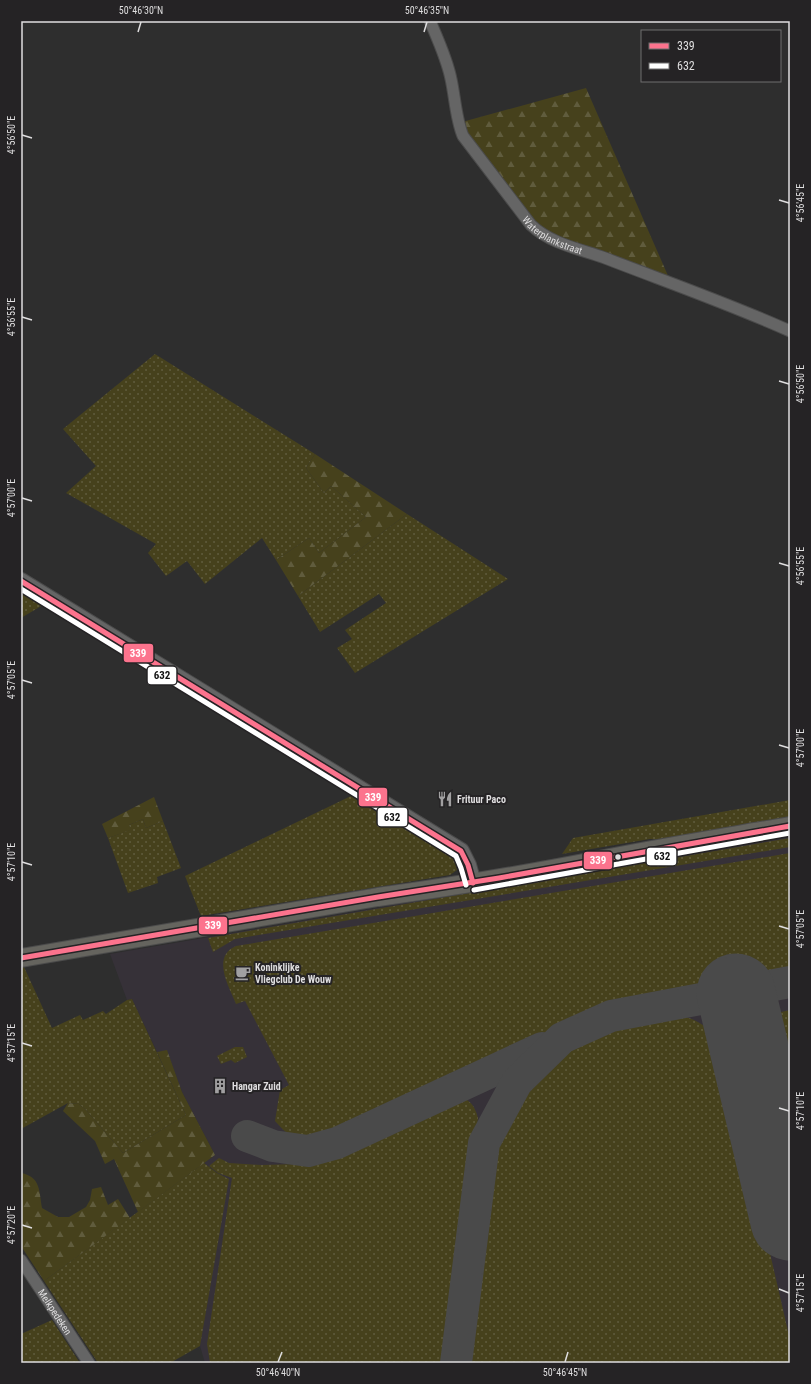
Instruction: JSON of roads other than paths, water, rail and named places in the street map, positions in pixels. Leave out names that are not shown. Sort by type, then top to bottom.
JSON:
[{"type":"main road","points":[[21,958],[378,897],[473,883],[790,826]]},
{"type":"street","name":"Waterplankstraat","points":[[430,21],[451,77],[456,100],[458,123],[463,136],[536,230],[560,242],[745,312],[790,331]]},
{"type":"street","points":[[21,581],[461,851],[468,865],[473,883]]},
{"type":"street","name":"Melkpedeken","points":[[21,1260],[89,1363]]},
{"type":"place","name":"Frituur Paco","points":[[445,799]]},
{"type":"place","name":"Koninklijke Vliegclub De Wouw","points":[[243,973]]},
{"type":"place","name":"Hangar Zuid","points":[[220,1086]]}]
